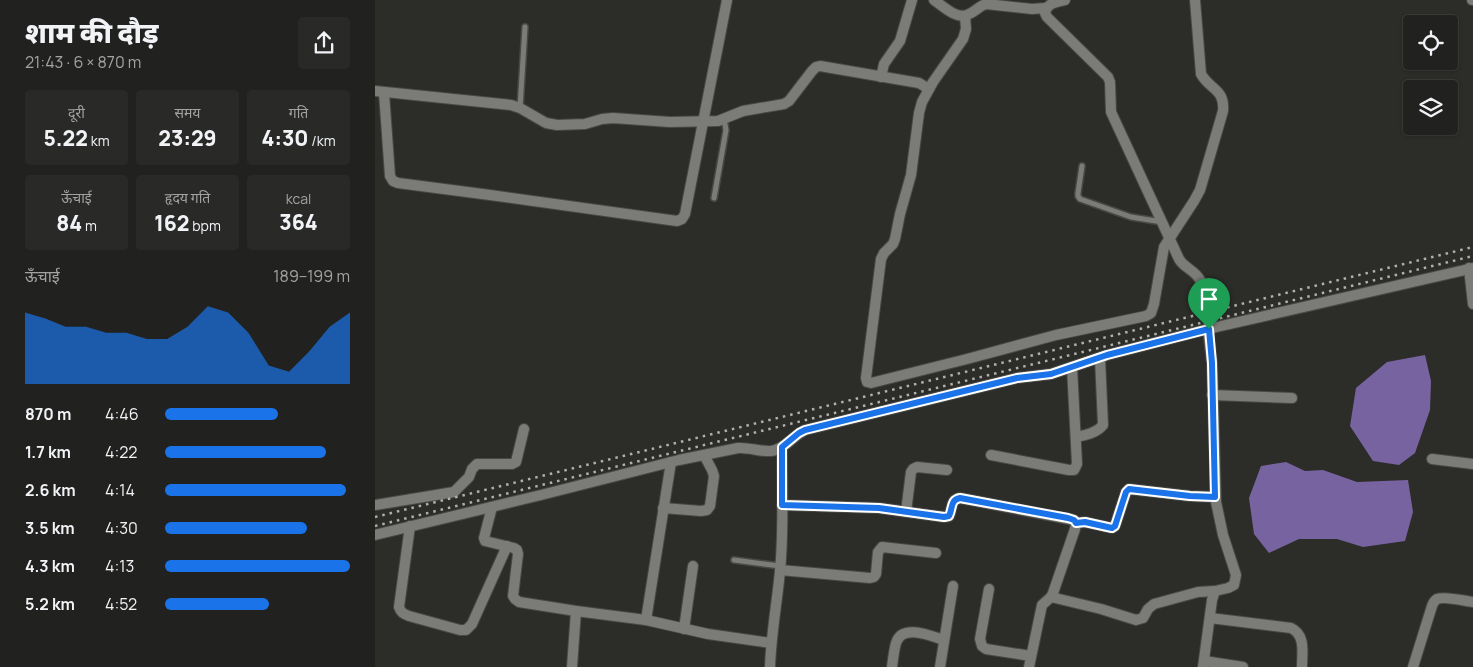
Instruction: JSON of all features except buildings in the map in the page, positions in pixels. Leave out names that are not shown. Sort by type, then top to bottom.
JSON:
[{"type":"street","points":[[727,0],[702,122],[685,214],[682,220],[672,221],[398,183],[393,181],[390,176],[380,92],[511,105],[546,123],[557,125],[585,124],[613,118],[670,122],[702,122],[718,121],[743,111],[784,104],[789,101],[816,67],[825,66],[919,83],[929,89]]},
{"type":"street","points":[[881,77],[884,64],[901,41],[911,0]]},
{"type":"street","points":[[934,0],[959,16],[965,16],[980,3],[1033,9],[1045,8],[1052,3],[1065,0]]},
{"type":"street","points":[[965,16],[966,28],[963,39],[929,89],[920,108],[911,175],[895,239],[881,259],[867,382],[871,383],[1056,335],[1146,316],[1153,310],[1163,253],[1169,238],[1200,190],[1223,111],[1222,98],[1201,74],[1195,0]]},
{"type":"street","points":[[1045,8],[1047,17],[1108,77],[1110,82],[1111,112],[1182,265],[1197,274],[1200,280],[1209,320],[1212,363],[1215,497],[1223,535],[1236,575],[1234,585],[1215,591],[1198,592],[1154,604],[1148,609],[1143,618],[1136,620],[1051,597]]},
{"type":"street","points":[[375,535],[671,462],[744,448],[770,451],[782,447],[805,430],[1017,378],[1051,374],[1100,358],[1209,329],[1471,268],[1473,304]]},
{"type":"street","points":[[1076,437],[1096,431],[1103,425],[1100,358]]},
{"type":"street","points":[[991,455],[1074,470],[1077,464],[1072,367]]},
{"type":"street","points":[[1213,394],[1292,398]]},
{"type":"street","points":[[375,505],[454,492],[469,477],[472,469],[477,464],[512,464],[516,462],[524,429]]},
{"type":"street","points":[[770,667],[771,642],[780,568],[782,447]]},
{"type":"street","points":[[663,508],[701,511],[707,510],[711,506],[713,476],[704,455]]},
{"type":"street","points":[[1433,459],[1473,464]]},
{"type":"street","points":[[646,620],[671,462]]},
{"type":"street","points":[[906,512],[913,469],[947,470]]},
{"type":"street","points":[[782,505],[879,508],[944,517],[949,516],[952,502],[960,498],[1068,518],[1076,523],[1085,522],[1112,528],[1115,526],[1126,492],[1129,489],[1215,497]]},
{"type":"street","points":[[491,507],[484,538],[489,543],[517,550],[513,596],[519,602],[646,620],[708,634],[771,642]]},
{"type":"street","points":[[989,589],[980,639],[981,646],[1030,662],[1042,605],[1051,597],[1076,523]]},
{"type":"street","points":[[410,526],[399,607],[404,614],[409,616],[460,630],[466,630],[472,624],[507,546]]},
{"type":"street","points":[[780,568],[870,578],[876,574],[878,552],[882,547],[936,553]]},
{"type":"street","points":[[684,629],[693,566]]},
{"type":"street","points":[[940,667],[953,586]]},
{"type":"street","points":[[1215,591],[1203,664],[1243,667]]},
{"type":"street","points":[[1413,667],[1434,601],[1445,599],[1473,602]]},
{"type":"street","points":[[572,667],[576,611]]},
{"type":"street","points":[[1210,618],[1291,628],[1297,631],[1301,635],[1302,667]]},
{"type":"street","points":[[892,667],[896,641],[904,633],[917,633],[944,640]]},
{"type":"lane","points":[[520,108],[525,27]]},
{"type":"lane","points":[[714,198],[726,130],[724,119]]},
{"type":"lane","points":[[1082,166],[1080,199],[1131,218],[1162,222]]},
{"type":"lane","points":[[734,560],[780,568]]},
{"type":"shaded area","points":[[1425,355],[1431,381],[1430,410],[1415,453],[1399,465],[1373,461],[1350,426],[1356,388],[1387,362]]},
{"type":"shaded area","points":[[1286,462],[1305,471],[1323,470],[1357,482],[1408,480],[1413,512],[1405,541],[1363,547],[1337,539],[1299,539],[1269,553],[1254,534],[1249,498],[1261,466]]},
{"type":"railway","points":[[375,517],[1473,247]]},
{"type":"railway","points":[[375,526],[1473,256]]},
{"type":"route","points":[[1209,329],[1212,363],[1215,497],[1190,496],[1132,488],[1126,492],[1115,526],[1112,528],[1085,522],[1076,523],[1068,518],[960,498],[952,502],[949,516],[944,517],[879,508],[782,505],[782,447],[805,430],[1025,376],[1051,374],[1107,355],[1209,329]]}]
